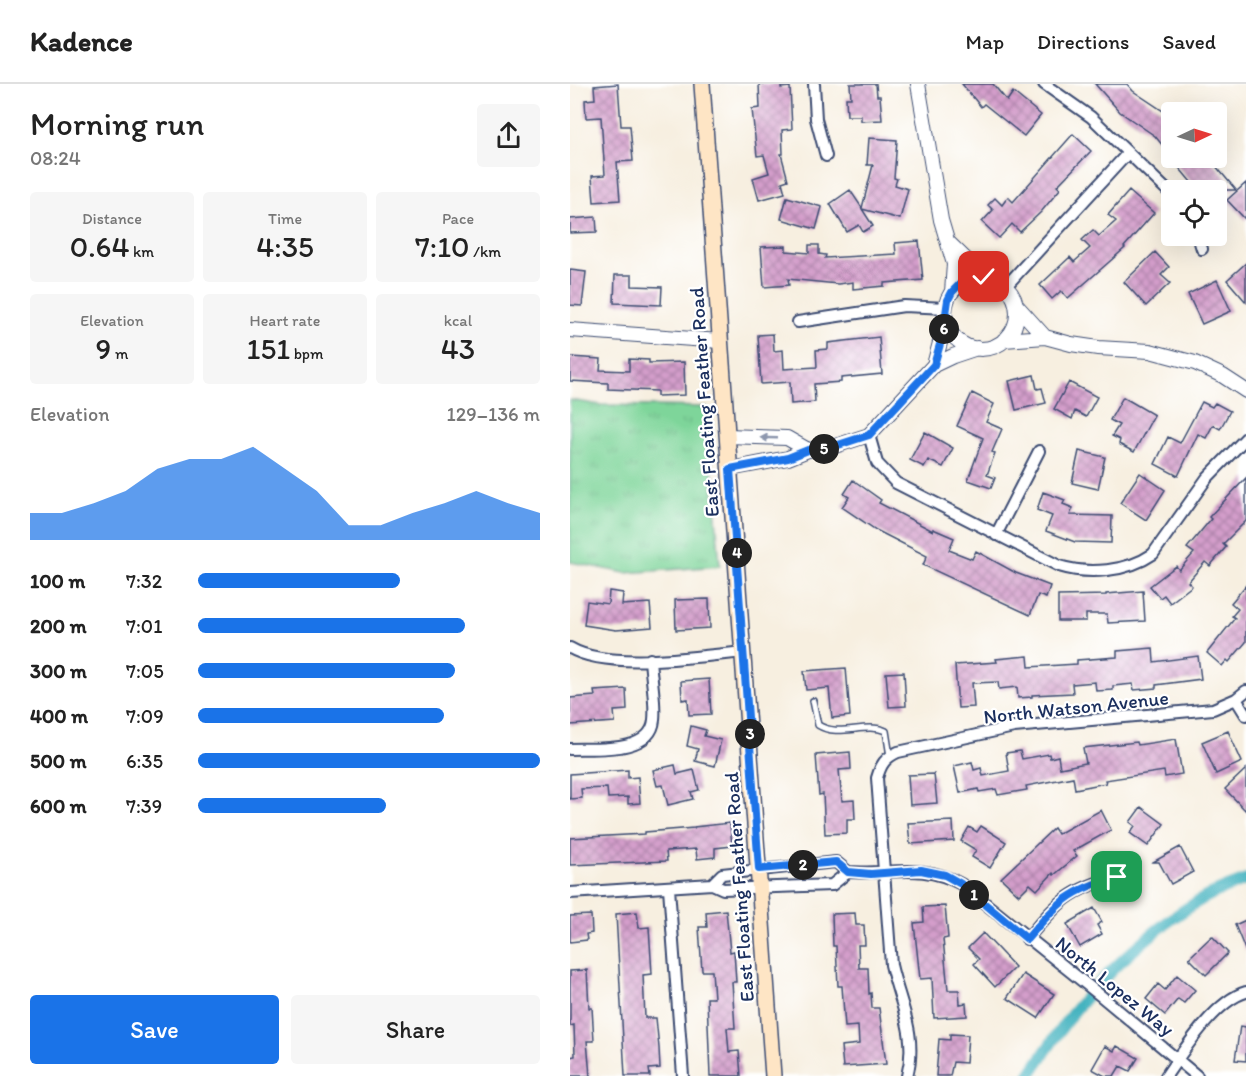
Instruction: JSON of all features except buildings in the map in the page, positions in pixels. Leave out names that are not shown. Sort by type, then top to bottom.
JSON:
[{"type":"main road","name":"East Floating Feather Road","points":[[702,84],[773,1076]]},
{"type":"street","points":[[814,84],[816,119],[826,156]]},
{"type":"street","points":[[918,84],[942,220],[954,264],[952,292],[934,365]]},
{"type":"street","points":[[1044,84],[1091,117],[1161,184]]},
{"type":"street","points":[[1006,286],[1128,153]]},
{"type":"street","points":[[948,242],[984,277]]},
{"type":"street","points":[[952,292],[961,283],[972,278],[996,279],[1006,286],[1017,306],[1045,337]]},
{"type":"street","points":[[798,322],[904,306],[946,314]]},
{"type":"street","points":[[730,469],[788,458],[808,450],[829,448],[869,435],[934,365],[977,348],[996,346],[1004,340],[1016,325],[1017,306]]},
{"type":"street","points":[[946,314],[950,330],[957,339],[977,348]]},
{"type":"street","points":[[570,330],[720,341]]},
{"type":"street","points":[[1004,340],[1045,337],[1080,345],[1150,351],[1180,358],[1222,376],[1246,390]]},
{"type":"street","points":[[869,435],[877,463],[896,483],[996,535],[1059,566],[1072,570],[1128,567],[1153,554],[1207,478],[1246,438]]},
{"type":"street","points":[[728,436],[787,438],[808,450]]},
{"type":"street","points":[[996,535],[1039,451]]},
{"type":"street","points":[[570,648],[591,656],[608,659],[650,659],[744,652]]},
{"type":"street","points":[[570,749],[628,746],[641,741],[651,733],[654,720],[650,659]]},
{"type":"street","name":"North Watson Avenue","points":[[887,757],[898,752],[1014,727],[1213,710],[1236,699],[1246,691]]},
{"type":"street","points":[[1236,699],[1246,715]]},
{"type":"street","points":[[887,757],[880,767],[877,778],[891,965],[909,1024],[912,1044],[907,1076]]},
{"type":"street","name":"North Lopez Way","points":[[848,872],[832,885],[723,889],[712,884],[722,874],[836,862],[848,872],[884,873],[921,870],[945,875],[961,884],[1197,1076]]},
{"type":"street","points":[[1027,939],[1051,910],[1069,895],[1092,883],[1117,877]]},
{"type":"street","points":[[570,894],[712,884]]},
{"type":"street","points":[[669,888],[683,1076]]},
{"type":"street","points":[[1166,1076],[1218,1011],[1236,995],[1246,992]]},
{"type":"lane","points":[[813,700],[818,725],[823,728],[837,731],[876,727],[886,731],[887,757]]},
{"type":"green space","points":[[570,400],[601,405],[707,407],[720,566],[625,573],[570,562]]},
{"type":"waterway","points":[[1029,1076],[1065,1023],[1114,968],[1176,916],[1220,890],[1246,880]]},
{"type":"route","points":[[984,277],[972,278],[961,283],[952,292],[948,300],[943,334],[934,365],[869,435],[829,448],[808,450],[788,458],[730,469],[759,869],[836,862],[848,872],[871,874],[921,870],[945,875],[961,884],[1027,939],[1051,910],[1069,895],[1092,883],[1117,877]]}]
